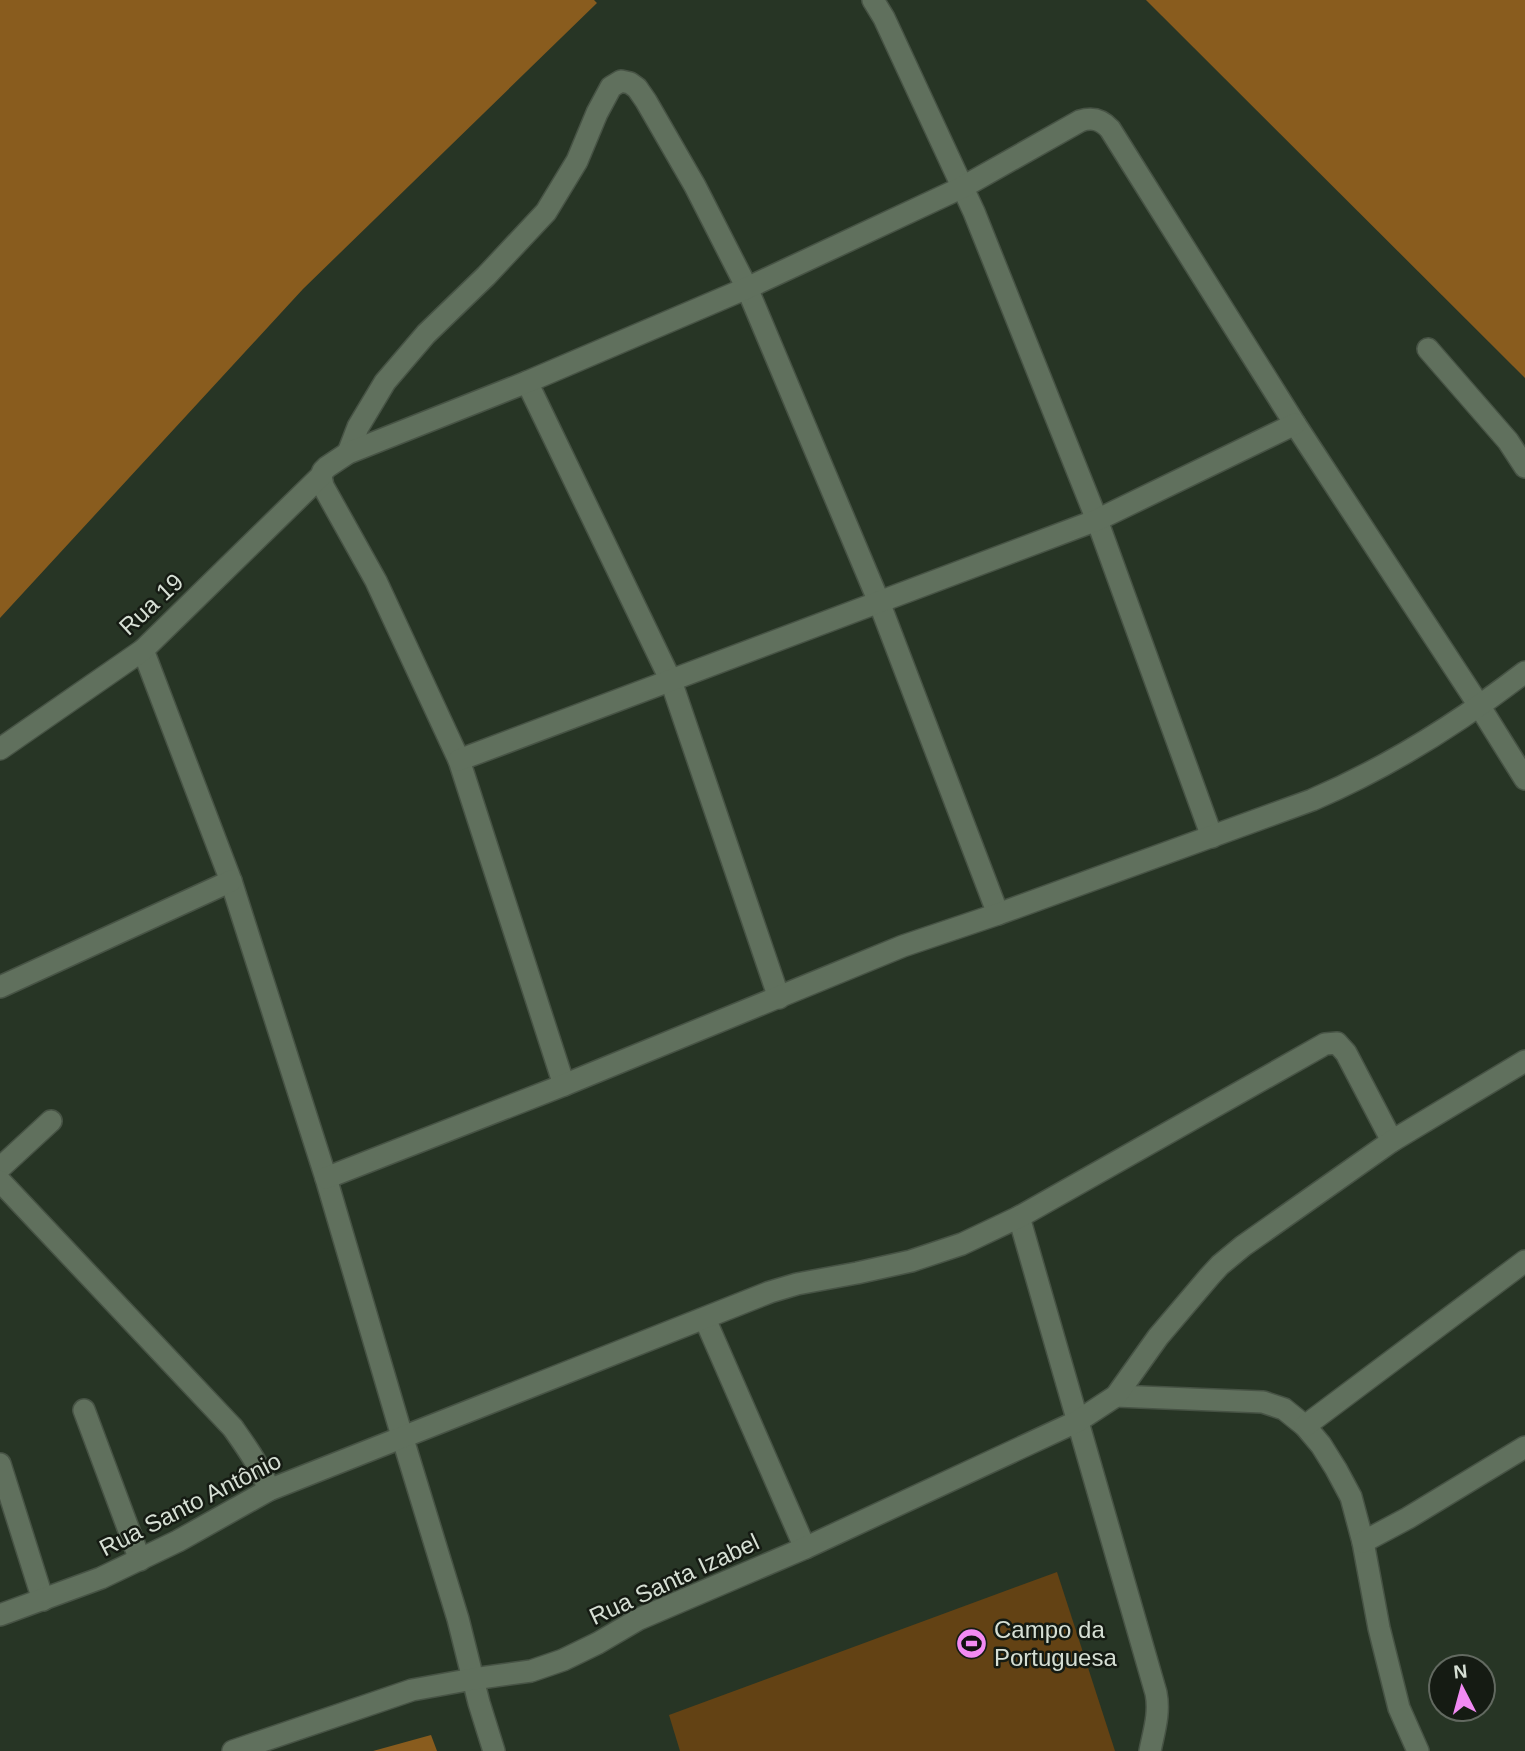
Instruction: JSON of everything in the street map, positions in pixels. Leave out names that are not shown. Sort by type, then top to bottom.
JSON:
[{"type":"street","points":[[873,0],[884,18],[963,187],[1097,520],[1212,837]]},
{"type":"street","points":[[348,453],[358,427],[386,382],[426,334],[486,276],[546,212],[577,162],[608,92],[615,83],[630,82],[646,101],[695,186],[747,288],[879,602],[998,914]]},
{"type":"street","points":[[348,453],[527,382],[747,288],[963,187],[1080,121],[1096,119],[1111,129],[1295,424],[1525,779]]},
{"type":"street","points":[[1428,349],[1508,441],[1525,467]]},
{"type":"street","points":[[527,382],[671,681],[779,998]]},
{"type":"street","points":[[459,760],[1097,520],[1295,424]]},
{"type":"street","name":"Rua 19","points":[[0,749],[143,650],[321,476],[327,467],[348,453]]},
{"type":"street","points":[[321,476],[323,486],[376,581],[459,760],[564,1085]]},
{"type":"street","points":[[143,650],[231,881],[326,1178],[458,1619],[494,1751]]},
{"type":"street","points":[[326,1178],[564,1085],[902,946],[1312,800],[1385,765],[1480,707],[1525,672]]},
{"type":"street","points":[[0,986],[231,881]]},
{"type":"street","name":"Rua Santo Antônio","points":[[0,1615],[101,1578],[140,1560],[269,1489],[770,1292],[911,1261],[962,1244],[1019,1217],[1325,1044],[1336,1043],[1342,1046],[1392,1141]]},
{"type":"street","points":[[1116,1396],[1158,1337],[1220,1265],[1243,1246],[1392,1141],[1525,1061]]},
{"type":"street","points":[[0,1168],[51,1121]]},
{"type":"street","points":[[0,1181],[233,1428],[252,1453],[269,1489]]},
{"type":"street","points":[[1019,1217],[1156,1693],[1157,1717],[1150,1751]]},
{"type":"street","points":[[1305,1426],[1525,1261]]},
{"type":"street","points":[[705,1319],[805,1548]]},
{"type":"street","points":[[1116,1396],[1263,1402],[1284,1409],[1305,1426],[1321,1445],[1351,1497],[1399,1708],[1418,1751]]},
{"type":"street","name":"Rua Santa Izabel","points":[[233,1751],[412,1690],[531,1671],[563,1660],[639,1619],[805,1548],[1078,1421],[1116,1396]]},
{"type":"street","points":[[84,1410],[140,1560]]},
{"type":"street","points":[[1363,1542],[1525,1447]]},
{"type":"street","points":[[0,1465],[43,1600]]},
{"type":"shaded area","points":[[0,0],[594,0],[597,3],[303,289],[0,618]]},
{"type":"shaded area","points":[[1146,0],[1525,0],[1525,378]]},
{"type":"shaded area","name":"Campo da Portuguesa","points":[[1057,1572],[1115,1751],[680,1751],[669,1715]]},
{"type":"shaded area","points":[[431,1735],[437,1751],[373,1751]]},
{"type":"place","name":"Campo da Portuguesa","points":[[971,1643]]}]
